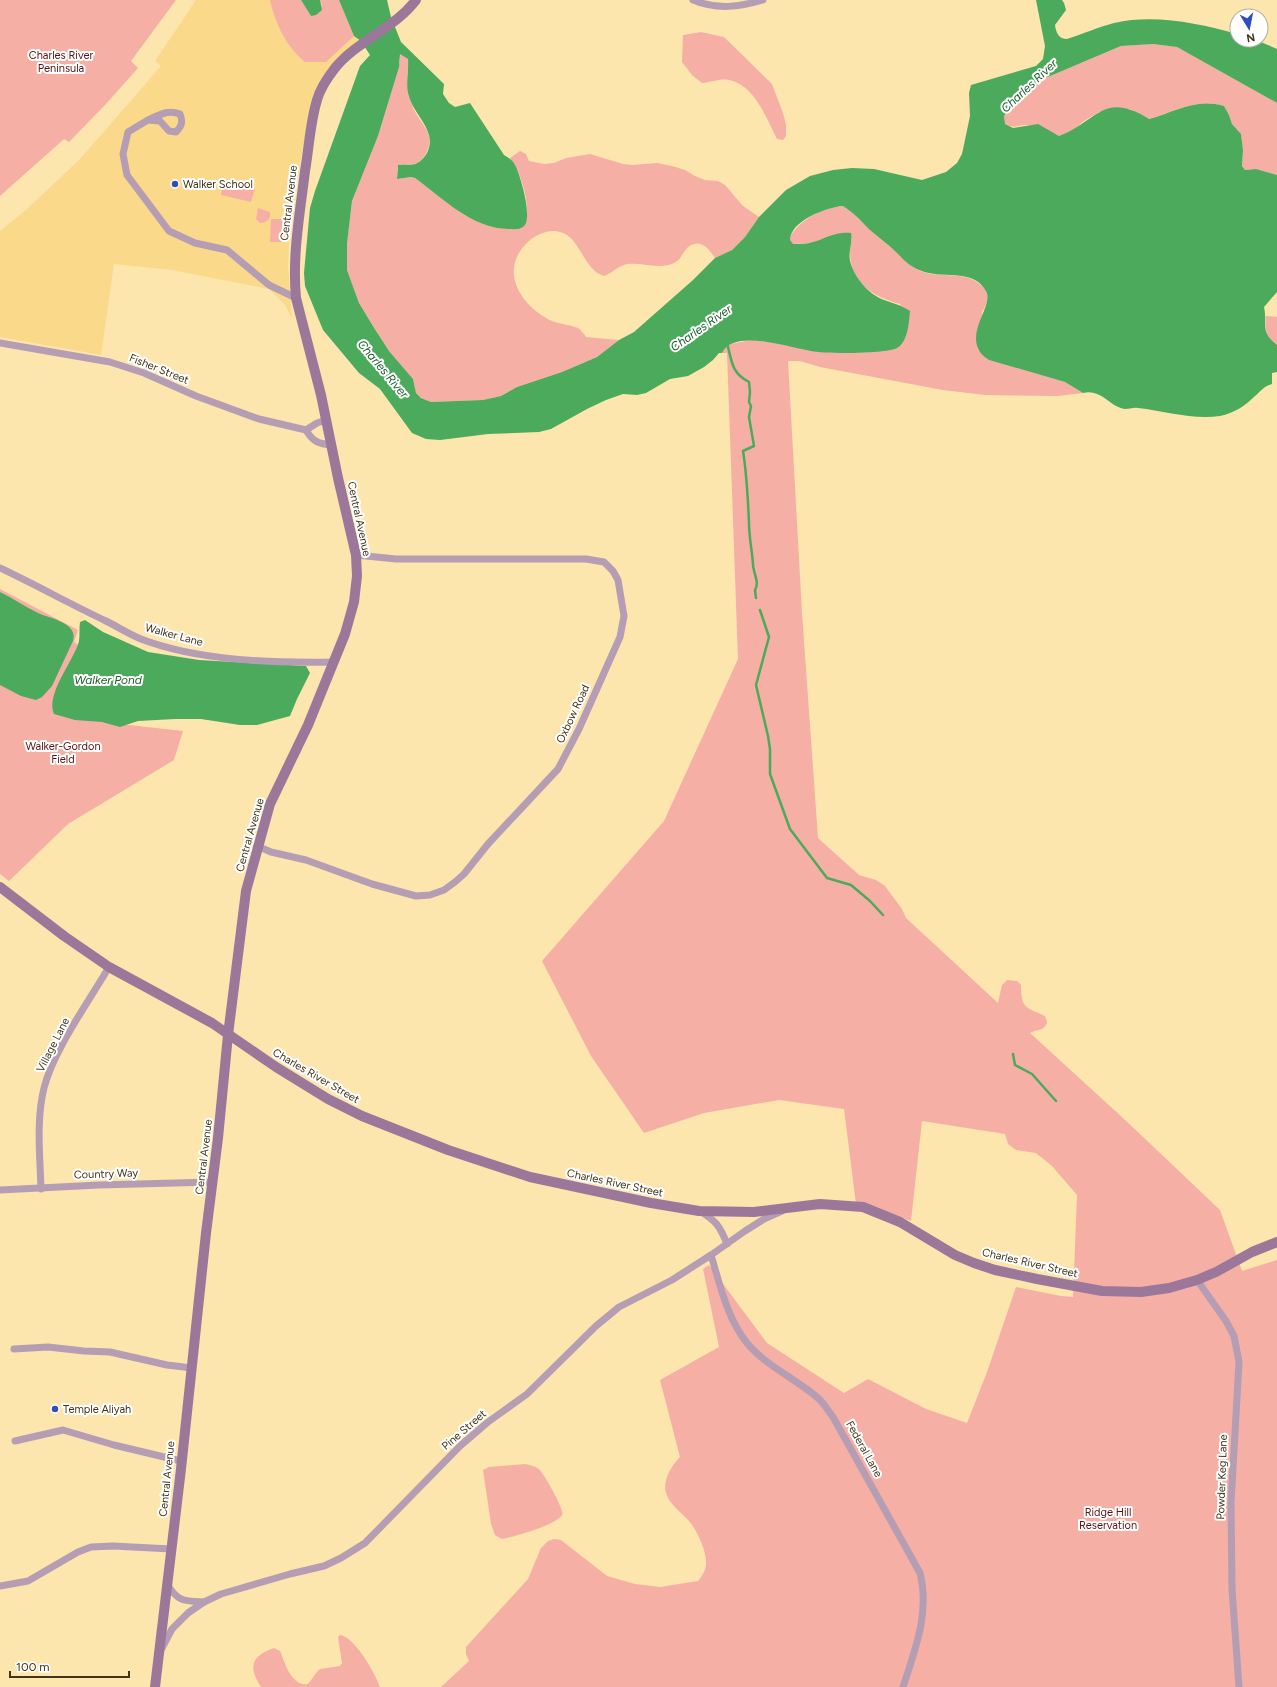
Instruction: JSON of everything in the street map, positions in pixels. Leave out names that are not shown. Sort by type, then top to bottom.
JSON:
[{"type":"main road","name":"Central Avenue","points":[[155,1687],[213,1182],[228,1035],[246,891],[257,846],[270,804],[308,725],[345,634],[354,602],[357,576],[356,555],[332,445],[296,298],[294,260],[313,118],[318,98],[335,69],[358,47],[401,17],[416,0]]},
{"type":"main road","name":"Charles River Street","points":[[0,887],[109,967],[205,1019],[328,1099],[357,1114],[448,1150],[530,1177],[651,1203],[699,1211],[754,1212],[820,1204],[863,1207],[900,1222],[955,1255],[974,1263],[995,1270],[1037,1280],[1102,1291],[1141,1292],[1169,1288],[1196,1280],[1277,1242]]},
{"type":"street","points":[[693,0],[718,7],[736,7],[763,0]]},
{"type":"street","points":[[148,120],[160,121],[169,131],[176,132],[181,127],[183,120],[180,114],[173,111],[148,120],[128,132],[123,154],[128,175],[169,231],[195,243],[227,250],[269,285],[296,298]]},
{"type":"street","name":"Fisher Street","points":[[0,343],[110,362],[161,379],[196,396],[233,411],[259,420],[306,430]]},
{"type":"street","points":[[326,420],[317,423],[306,430],[312,440],[321,444],[332,445]]},
{"type":"street","name":"Oxbow Road","points":[[257,846],[271,852],[306,860],[372,884],[416,896],[430,895],[444,890],[464,874],[488,844],[558,769],[579,729],[620,637],[624,616],[618,580],[613,571],[604,562],[586,558],[396,559],[356,555]]},
{"type":"street","name":"Walker Lane","points":[[0,568],[141,639],[200,654],[295,662],[334,662]]},
{"type":"street","name":"Village Lane","points":[[41,1188],[40,1135],[44,1087],[52,1066],[65,1041],[109,967]]},
{"type":"street","name":"Country Way","points":[[0,1190],[99,1185],[213,1182]]},
{"type":"street","name":"Pine Street","points":[[160,1652],[172,1629],[188,1613],[204,1602],[221,1594],[324,1566],[365,1543],[460,1446],[488,1422],[527,1394],[596,1326],[619,1307],[667,1282],[711,1255],[764,1219],[788,1208]]},
{"type":"street","points":[[699,1211],[715,1220],[724,1234],[727,1244]]},
{"type":"street","name":"Federal Lane","points":[[711,1255],[732,1320],[748,1344],[768,1362],[819,1398],[833,1417],[920,1573],[924,1599],[922,1624],[903,1687]]},
{"type":"street","name":"Powder Keg Lane","points":[[1196,1280],[1226,1321],[1234,1336],[1239,1362],[1232,1517],[1232,1589],[1239,1687]]},
{"type":"street","points":[[14,1349],[48,1347],[110,1352],[167,1365],[192,1368]]},
{"type":"street","points":[[15,1441],[63,1430],[114,1445],[181,1461]]},
{"type":"street","points":[[0,1586],[28,1581],[78,1552],[91,1547],[113,1546],[171,1549]]},
{"type":"street","points":[[167,1584],[174,1595],[182,1599],[204,1602]]},
{"type":"shaded area","name":"Walker School","points":[[196,0],[339,0],[363,41],[318,85],[311,101],[290,222],[288,266],[292,319],[286,306],[269,289],[172,270],[114,264],[101,355],[0,337],[0,231],[27,209],[80,159],[161,66],[155,61]]},
{"type":"green space","name":"Charles River Peninsula","points":[[0,0],[176,0],[131,61],[138,68],[105,105],[69,142],[64,139],[0,196]]},
{"type":"green space","points":[[270,0],[301,0],[311,16],[322,6],[320,0],[339,0],[354,36],[326,62],[305,62],[292,49],[282,34]]},
{"type":"green space","points":[[701,32],[724,37],[772,84],[786,125],[786,136],[783,140],[777,139],[759,104],[747,89],[730,80],[702,83],[692,75],[682,62],[683,35]]},
{"type":"green space","points":[[1153,44],[1177,47],[1277,103],[1277,175],[1256,169],[1245,170],[1242,166],[1243,150],[1241,134],[1232,124],[1224,106],[1213,104],[1194,105],[1148,119],[1130,109],[1099,112],[1084,121],[1071,132],[1059,136],[1048,130],[1030,125],[1013,127],[1005,124],[1004,116],[1010,106],[1022,98],[1036,82],[1121,46]]},
{"type":"green space","points":[[400,53],[408,59],[407,81],[412,105],[426,129],[429,141],[425,155],[418,163],[401,164],[397,168],[397,179],[411,177],[415,178],[452,207],[479,222],[493,227],[507,229],[523,227],[527,215],[525,193],[514,164],[510,158],[520,151],[526,154],[529,161],[544,164],[590,154],[623,164],[633,165],[657,163],[672,166],[685,170],[705,180],[718,181],[725,185],[743,206],[759,217],[745,237],[732,250],[715,258],[704,245],[698,243],[688,247],[680,259],[669,265],[657,266],[628,264],[621,266],[604,276],[597,273],[591,267],[577,246],[567,235],[552,231],[536,236],[520,251],[515,261],[515,282],[520,293],[527,302],[535,311],[546,318],[553,322],[578,328],[586,337],[619,340],[597,357],[562,372],[517,387],[501,396],[483,400],[431,402],[421,398],[416,393],[413,379],[389,351],[359,303],[347,270],[347,244],[352,201],[378,136],[400,61]]},
{"type":"green space","points":[[224,180],[255,188],[251,202],[221,195]]},
{"type":"green space","name":"Ridge Hill Reservation","points":[[843,206],[916,269],[928,273],[960,276],[974,280],[984,288],[988,298],[982,312],[989,360],[1065,382],[1083,393],[1058,396],[985,395],[943,390],[820,367],[800,361],[788,361],[802,613],[818,838],[859,875],[876,880],[885,886],[902,909],[906,918],[998,1003],[1002,985],[1007,980],[1017,981],[1021,985],[1022,999],[1026,1006],[1029,1009],[1045,1016],[1047,1022],[1043,1028],[1030,1033],[1220,1210],[1242,1271],[1277,1260],[1277,1687],[441,1687],[469,1661],[466,1654],[466,1647],[528,1579],[541,1548],[548,1541],[554,1539],[561,1540],[607,1576],[635,1584],[660,1587],[698,1581],[705,1571],[705,1553],[698,1535],[692,1525],[673,1505],[666,1493],[665,1483],[671,1469],[680,1457],[660,1380],[719,1347],[703,1269],[709,1265],[767,1343],[844,1393],[868,1379],[926,1409],[967,1423],[987,1372],[1016,1287],[1073,1297],[1077,1195],[1052,1166],[1036,1153],[1016,1150],[1008,1144],[1005,1134],[922,1121],[911,1221],[885,1211],[856,1204],[844,1109],[779,1100],[704,1113],[644,1133],[591,1056],[542,961],[664,821],[738,659],[727,353],[722,353],[725,347],[731,344],[752,340],[863,353],[897,348],[902,342],[908,327],[900,304],[877,295],[867,289],[854,273],[850,251],[852,238],[822,239],[811,243],[793,244],[790,242],[790,236],[807,219],[827,209]]},
{"type":"green space","points":[[258,208],[270,212],[270,217],[267,221],[260,223],[256,219]]},
{"type":"green space","points":[[271,219],[282,219],[282,242],[270,242]]},
{"type":"green space","points":[[1266,316],[1277,317],[1277,345],[1268,336]]},
{"type":"green space","name":"Walker-Gordon Field","points":[[0,589],[78,630],[74,642],[147,694],[120,724],[183,731],[174,760],[68,824],[9,881],[0,874]]},
{"type":"green space","points":[[525,1464],[536,1467],[542,1472],[560,1506],[562,1515],[552,1523],[516,1536],[502,1539],[495,1535],[491,1524],[483,1470],[489,1467]]},
{"type":"green space","points":[[340,1635],[346,1637],[352,1642],[364,1656],[380,1687],[261,1687],[254,1674],[253,1668],[256,1659],[266,1651],[274,1648],[280,1651],[292,1677],[302,1684],[308,1684],[320,1669],[340,1666],[342,1663],[338,1637]]},
{"type":"water","points":[[301,0],[320,0],[322,10],[316,15],[311,16]]},
{"type":"water","name":"Charles River","points":[[339,0],[387,0],[391,17],[401,42],[444,84],[443,94],[449,103],[455,107],[470,103],[504,155],[511,159],[514,163],[525,197],[527,207],[526,223],[520,229],[508,229],[482,224],[470,218],[447,203],[415,178],[411,177],[397,179],[398,165],[414,164],[419,162],[427,153],[430,145],[430,138],[424,124],[415,110],[408,91],[408,59],[400,54],[399,67],[378,136],[352,201],[347,244],[347,270],[359,303],[373,326],[389,351],[413,379],[416,393],[421,398],[431,402],[483,400],[501,396],[517,387],[562,372],[597,357],[619,340],[634,332],[693,280],[715,258],[732,250],[745,237],[759,217],[786,190],[810,176],[833,170],[852,168],[874,169],[922,180],[946,172],[957,163],[962,154],[970,116],[969,93],[971,85],[1036,66],[1043,59],[1045,46],[1036,0],[1062,0],[1066,10],[1055,25],[1058,35],[1064,39],[1114,23],[1145,19],[1191,23],[1229,32],[1229,48],[1269,48],[1269,46],[1277,49],[1277,103],[1177,47],[1153,44],[1121,46],[1036,82],[1022,99],[1010,106],[1004,116],[1005,124],[1013,128],[1038,124],[1059,136],[1072,130],[1101,111],[1110,108],[1121,107],[1149,119],[1194,105],[1213,104],[1224,106],[1232,124],[1241,134],[1243,150],[1242,166],[1245,170],[1256,169],[1277,175],[1277,292],[1264,307],[1266,332],[1271,340],[1277,345],[1277,372],[1272,373],[1272,384],[1265,387],[1239,409],[1220,416],[1200,417],[1136,408],[1120,408],[1100,395],[1089,392],[1083,393],[1065,382],[989,360],[980,352],[977,344],[976,335],[987,297],[986,291],[980,284],[965,276],[927,273],[915,268],[906,262],[854,214],[843,206],[828,209],[810,216],[796,227],[790,240],[793,244],[806,244],[836,234],[851,233],[850,261],[858,279],[872,294],[900,305],[910,311],[906,337],[897,348],[869,352],[829,353],[763,342],[738,342],[728,346],[722,353],[719,353],[704,367],[688,376],[670,379],[646,393],[637,395],[623,394],[606,400],[551,429],[539,432],[488,434],[440,440],[426,439],[412,433],[380,389],[359,373],[323,330],[305,286],[304,273],[310,208],[360,66],[370,55],[361,41],[354,36]]},
{"type":"water","name":"Walker Pond","points":[[0,592],[38,613],[62,622],[72,630],[74,635],[73,641],[52,686],[42,697],[36,700],[21,696],[0,685]]},
{"type":"water","name":"Walker Pond","points":[[85,620],[103,632],[148,652],[199,660],[306,666],[310,673],[290,716],[257,725],[240,725],[201,719],[175,719],[138,721],[120,727],[102,722],[75,720],[54,714],[52,706],[57,687],[79,641],[80,622]]},
{"type":"waterway","points":[[727,343],[731,361],[735,370],[749,382],[749,402],[751,406],[749,417],[754,446],[743,451],[753,567],[757,581],[755,590],[756,598]]},
{"type":"waterway","points":[[760,610],[769,637],[756,685],[768,736],[770,749],[770,774],[790,829],[827,878],[851,885],[870,901],[883,915]]},
{"type":"waterway","points":[[1013,1054],[1015,1065],[1032,1074],[1056,1101]]},
{"type":"place","name":"Walker School","points":[[175,184]]},
{"type":"place","name":"Temple Aliyah","points":[[55,1409]]}]
